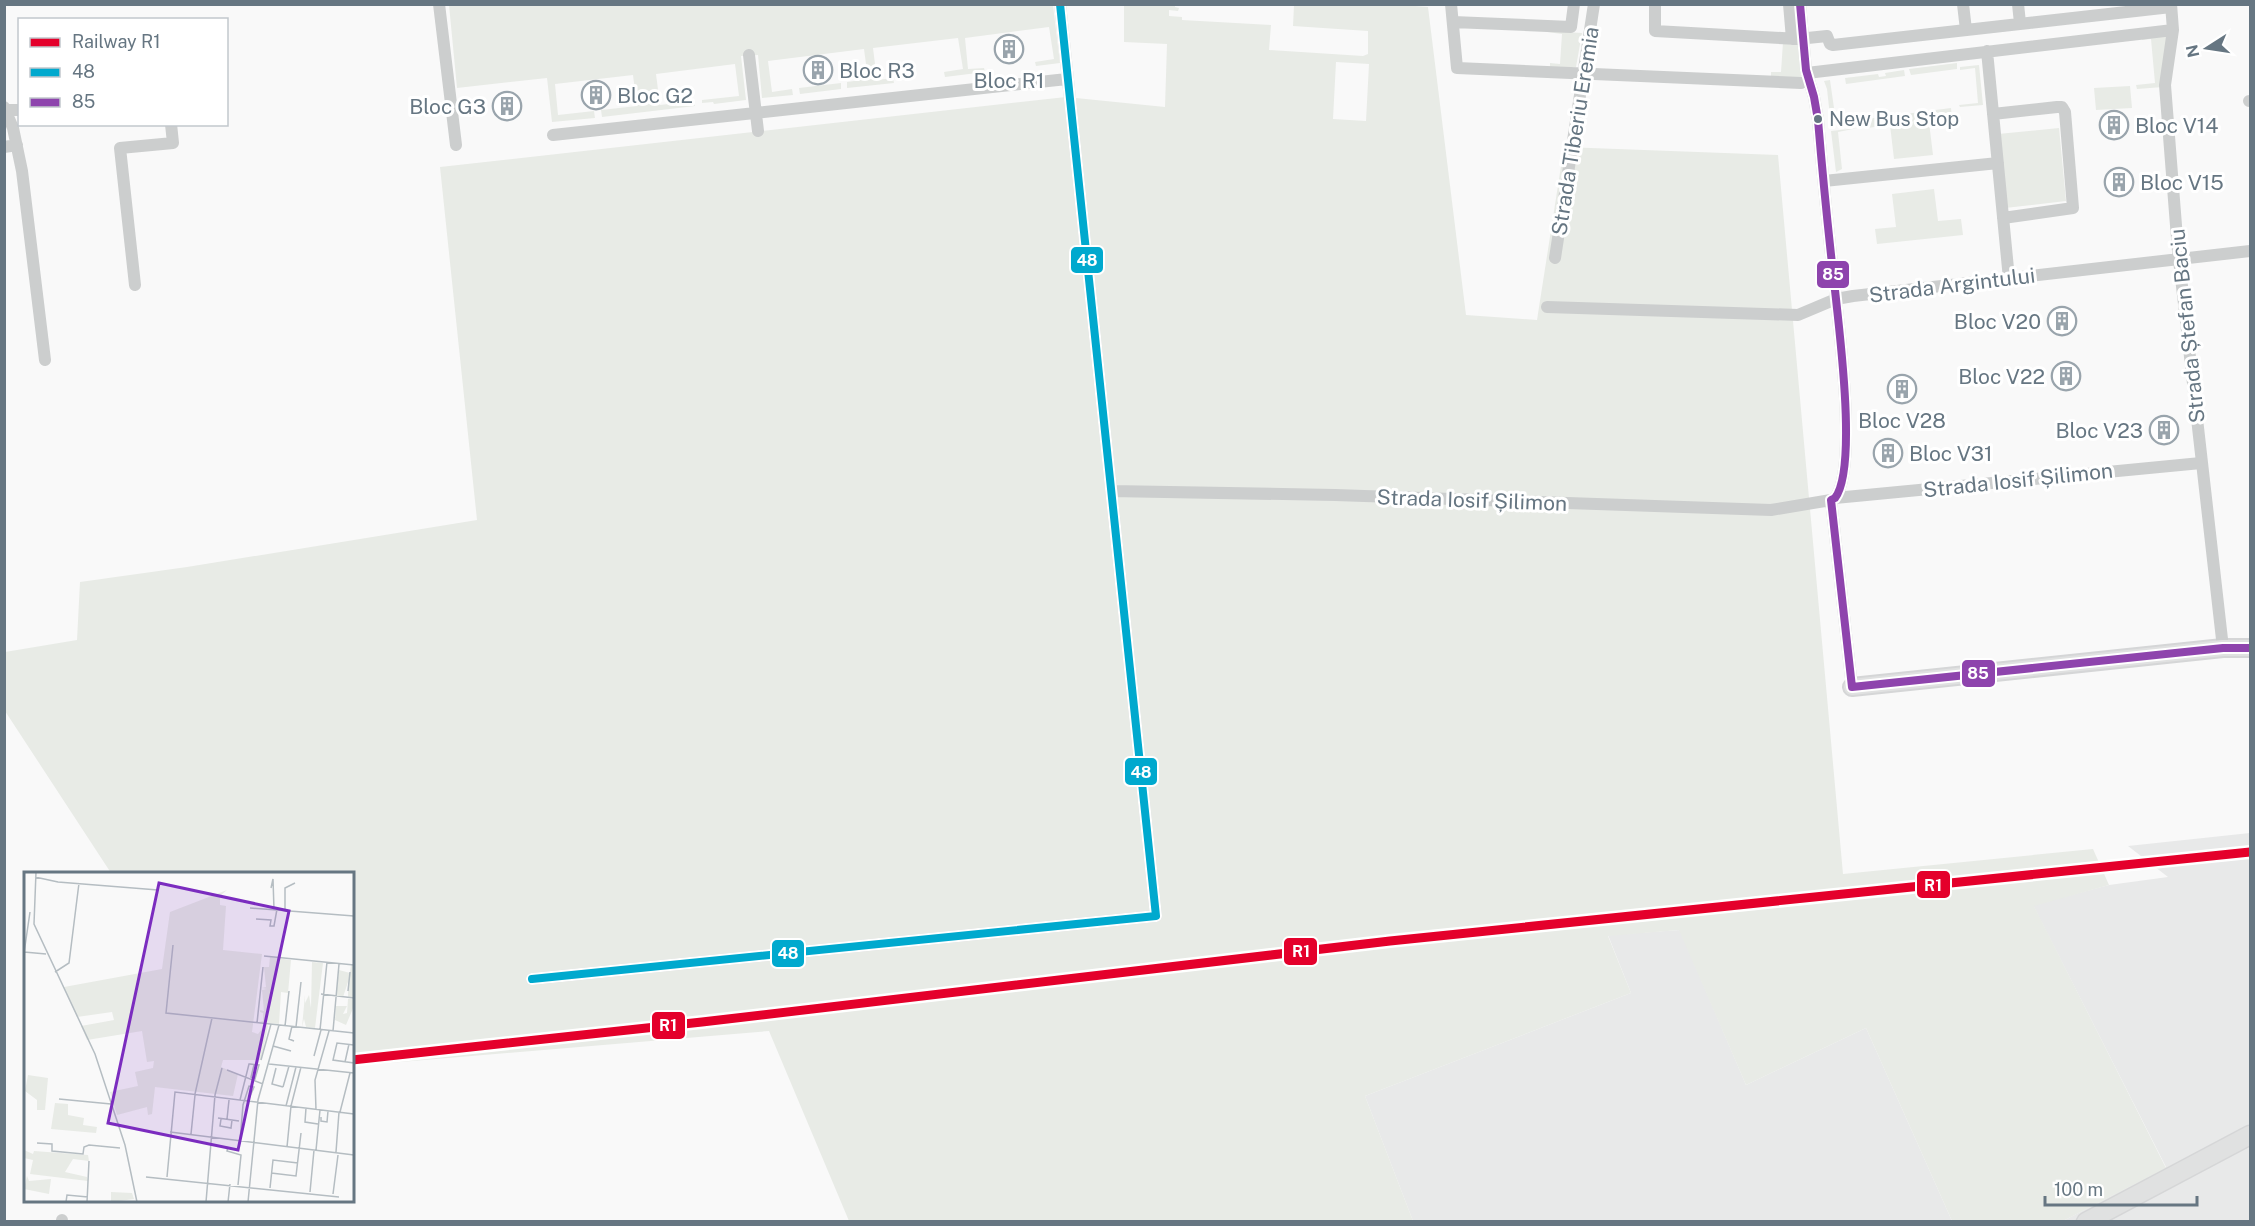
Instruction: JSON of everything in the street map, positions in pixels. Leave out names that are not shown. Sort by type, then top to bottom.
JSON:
[{"type":"main road","points":[[2086,1221],[2250,1136]]},
{"type":"main road","points":[[2110,1221],[2250,1149]]},
{"type":"street","points":[[439,4],[456,145]]},
{"type":"street","points":[[532,979],[1156,916],[1060,4]]},
{"type":"street","points":[[1451,4],[1457,68],[1584,74],[1804,78],[1987,51],[2173,30]]},
{"type":"street","points":[[1655,4],[1654,31],[1798,39],[1827,36],[1830,44],[1833,45],[2171,6]]},
{"type":"street","points":[[1789,4],[1798,39],[1804,78],[1818,120],[1836,299],[1844,391],[1845,459],[1843,484],[1833,499],[1852,687],[2223,648],[2250,648]]},
{"type":"street","points":[[1798,39],[1800,4]]},
{"type":"street","points":[[1963,4],[1966,30]]},
{"type":"street","points":[[2018,4],[2020,23]]},
{"type":"street","points":[[1453,21],[1570,27],[1574,5],[1594,6]]},
{"type":"street","name":"Strada Tiberiu Eremia","points":[[1555,258],[1594,6]]},
{"type":"street","name":"Strada Ștefan Baciu","points":[[2171,6],[2173,30],[2165,85],[2179,259],[2223,648]]},
{"type":"street","points":[[1987,51],[2009,279]]},
{"type":"street","points":[[749,55],[758,131]]},
{"type":"street","points":[[553,135],[1068,79]]},
{"type":"street","points":[[1993,114],[2057,107],[2062,107],[2065,112],[2073,208],[2003,218]]},
{"type":"street","points":[[5,109],[11,146],[22,171],[45,360]]},
{"type":"street","points":[[135,285],[120,148],[173,143],[171,126]]},
{"type":"street","points":[[1824,181],[1998,163]]},
{"type":"street","name":"Strada Argintului","points":[[1547,307],[1798,315],[1836,299],[2250,251]]},
{"type":"street","name":"Strada Iosif Șilimon","points":[[1111,491],[1335,495],[1771,510],[1833,499],[2201,463]]},
{"type":"shaded area","points":[[1390,4],[1428,7],[1466,315],[1537,320],[1564,147],[1778,155],[1843,874],[2093,849],[2109,885],[2034,906],[2166,1168],[2063,1221],[1952,1221],[1866,1028],[1746,1085],[1679,930],[1608,936],[1631,993],[1365,1096],[1413,1221],[849,1221],[769,1031],[354,1066],[354,872],[110,872],[5,711],[5,652],[77,640],[80,582],[477,520],[440,167],[1066,97],[1165,107],[1167,44],[1124,42],[1124,5],[1175,5],[1179,8],[1178,11],[1169,10],[1169,16],[1182,17],[1182,20],[1271,25],[1269,50],[1363,56],[1368,54],[1368,31],[1293,26],[1294,5],[1280,5]],"holes":[[[1336,62],[1369,64],[1366,121],[1333,119]]]},
{"type":"shaded area","points":[[449,5],[1053,5],[1060,63],[1036,66],[1035,62],[1054,59],[1049,27],[965,38],[968,69],[984,68],[985,72],[945,77],[944,72],[963,69],[958,38],[873,48],[877,80],[893,78],[894,83],[847,88],[847,82],[868,79],[864,49],[768,61],[772,92],[792,89],[793,95],[762,98],[758,55],[741,56],[746,100],[714,104],[713,102],[702,103],[702,100],[739,96],[735,64],[656,74],[660,105],[694,101],[695,106],[602,117],[601,110],[637,106],[633,75],[555,84],[558,115],[594,111],[595,118],[552,122],[547,78],[457,88]]},
{"type":"shaded area","points":[[1547,31],[1582,33],[1576,67],[1550,67],[1550,63],[1560,64],[1562,34]]},
{"type":"shaded area","points":[[2167,33],[2163,87],[2137,89],[2136,85],[2155,83],[2151,39],[2142,40],[2142,36]]},
{"type":"shaded area","points":[[1783,42],[1799,45],[1801,78],[1771,77],[1771,72],[1781,72]]},
{"type":"shaded area","points":[[1957,63],[1957,69],[1911,75],[1909,69]]},
{"type":"shaded area","points":[[1979,65],[1983,105],[1960,107],[1959,105],[1978,103],[1975,68],[1960,70],[1960,67]]},
{"type":"shaded area","points":[[1904,70],[1905,76],[1846,84],[1845,78],[1878,74],[1879,77],[1886,76],[1885,73]]},
{"type":"shaded area","points":[[1830,80],[1836,122],[1858,119],[1858,121],[1831,125],[1824,81]]},
{"type":"shaded area","points":[[841,83],[841,89],[800,94],[799,88]]},
{"type":"shaded area","points":[[2130,86],[2132,108],[2096,110],[2094,88]]},
{"type":"shaded area","points":[[1951,108],[1952,119],[1929,122],[1933,155],[1894,159],[1890,125],[1867,128],[1866,119]]},
{"type":"shaded area","points":[[1858,128],[1838,132],[1842,169],[1836,172],[1831,131]]},
{"type":"shaded area","points":[[2059,128],[2066,201],[2005,208],[1998,134]]},
{"type":"shaded area","points":[[1934,189],[1938,221],[1961,219],[1963,235],[1877,244],[1875,229],[1896,227],[1892,194]]},
{"type":"shaded area","points":[[2250,833],[2250,1221],[2063,1221],[2166,1167],[2033,905],[2109,885],[2168,877],[2128,846]]},
{"type":"shaded area","points":[[1680,930],[1746,1085],[1866,1028],[1952,1221],[1413,1221],[1365,1096],[1631,993],[1608,935]]},
{"type":"rail line","name":"R1","points":[[354,1060],[702,1022],[1390,941],[2250,852]]},
{"type":"transit line","name":"48","points":[[532,979],[1156,916],[1060,4]]},
{"type":"transit line","name":"85","points":[[1800,4],[1806,70],[1818,120],[1843,371],[1845,460],[1842,483],[1835,498],[1831,500],[1852,687],[2223,648],[2250,648]]},
{"type":"place","name":"Bloc R1","points":[[1009,49]]},
{"type":"place","name":"Bloc R3","points":[[818,70]]},
{"type":"place","name":"Bloc G2","points":[[596,95]]},
{"type":"place","name":"Bloc G3","points":[[507,106]]},
{"type":"place","name":"New Bus Stop","points":[[1818,119]]},
{"type":"place","name":"Bloc V14","points":[[2114,125]]},
{"type":"place","name":"Bloc V15","points":[[2119,182]]},
{"type":"place","name":"Bloc V20","points":[[2062,321]]},
{"type":"place","name":"Bloc V22","points":[[2066,376]]},
{"type":"place","name":"Bloc V28","points":[[1902,389]]},
{"type":"place","name":"Bloc V23","points":[[2164,430]]},
{"type":"place","name":"Bloc V31","points":[[1888,453]]}]
